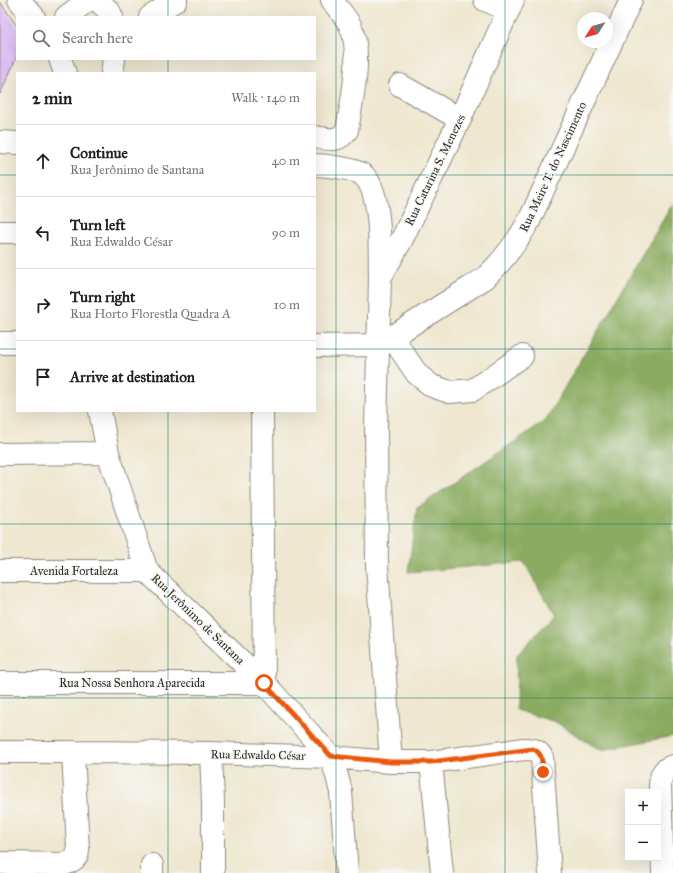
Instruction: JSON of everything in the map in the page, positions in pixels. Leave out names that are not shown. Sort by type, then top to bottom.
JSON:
[{"type":"street","points":[[19,0],[33,16]]},
{"type":"street","points":[[67,16],[88,0]]},
{"type":"street","points":[[98,0],[111,16]]},
{"type":"street","points":[[152,16],[176,0]]},
{"type":"street","points":[[316,137],[334,140],[344,134],[347,130],[354,92],[356,48],[354,37],[349,24],[332,0]]},
{"type":"street","points":[[485,0],[511,5]]},
{"type":"street","name":"Rua Meire T. do Nascimento","points":[[385,341],[485,278],[496,268],[517,242],[529,221],[631,0]]},
{"type":"street","name":"Rua Catarina S. Menezes","points":[[391,762],[377,565],[376,426],[385,341],[380,278],[402,239],[460,119],[511,5]]},
{"type":"street","points":[[60,60],[65,72]]},
{"type":"street","points":[[112,72],[114,60]]},
{"type":"street","points":[[400,85],[460,119]]},
{"type":"street","points":[[0,142],[16,143]]},
{"type":"street","points":[[316,165],[362,173],[368,181],[376,198],[380,278]]},
{"type":"street","points":[[0,232],[16,232]]},
{"type":"street","points":[[316,346],[385,341],[417,374],[432,386],[450,392],[473,390],[522,356]]},
{"type":"street","points":[[0,343],[16,343]]},
{"type":"street","name":"Rua Jerônimo de Santana","points":[[100,412],[108,453],[147,571],[264,683],[331,756],[341,792],[347,873]]},
{"type":"street","points":[[262,412],[264,683]]},
{"type":"street","points":[[0,454],[108,453]]},
{"type":"street","name":"Avenida Fortaleza","points":[[0,571],[147,571]]},
{"type":"street","name":"Rua Nossa Senhora Aparecida","points":[[0,683],[264,683]]},
{"type":"street","name":"Rua Edwaldo César","points":[[0,752],[211,753],[331,756],[391,762],[431,762],[533,749],[538,751],[542,757],[550,873]]},
{"type":"street","points":[[0,863],[65,864],[75,859],[78,854],[78,849],[73,752]]},
{"type":"street","points":[[211,753],[213,801],[212,873]]},
{"type":"street","points":[[431,762],[442,873]]},
{"type":"street","points":[[663,873],[660,785],[661,775],[668,768]]},
{"type":"green space","points":[[673,203],[673,736],[600,750],[556,722],[516,710],[517,655],[554,615],[524,562],[408,572],[417,508],[545,421]]},
{"type":"building","points":[[0,2],[16,25],[16,58],[0,94]]},
{"type":"route","points":[[264,683],[331,756],[391,762],[431,762],[533,749],[538,751],[542,757],[543,772]]}]
